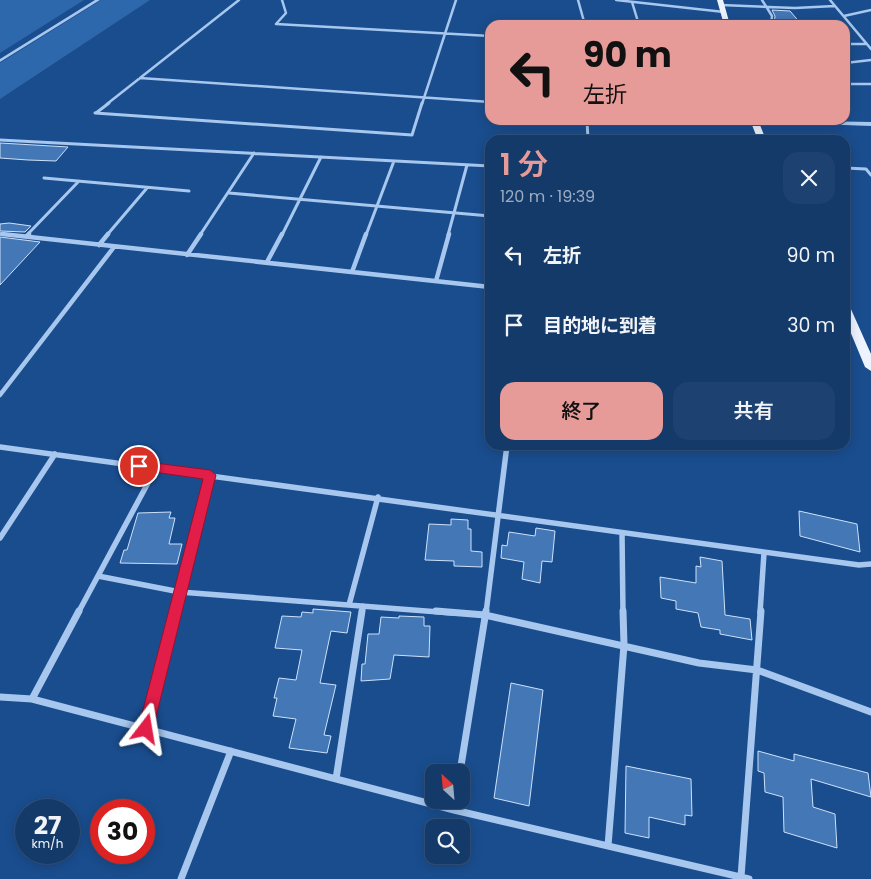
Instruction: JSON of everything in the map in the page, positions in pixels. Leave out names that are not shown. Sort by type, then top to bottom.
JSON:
[{"type":"main road","points":[[721,2],[726,20]]},
{"type":"main road","points":[[850,326],[871,367]]},
{"type":"street","points":[[0,61],[98,0]]},
{"type":"street","points":[[238,0],[95,113],[412,135],[456,0]]},
{"type":"street","points":[[282,0],[286,13],[276,24],[485,36]]},
{"type":"street","points":[[578,0],[584,20]]},
{"type":"street","points":[[616,0],[724,12]]},
{"type":"street","points":[[634,2],[639,0]]},
{"type":"street","points":[[762,0],[772,16],[772,20]]},
{"type":"street","points":[[830,0],[847,20]]},
{"type":"street","points":[[634,2],[638,20]]},
{"type":"street","points":[[721,2],[766,7],[835,6]]},
{"type":"street","points":[[844,16],[871,10]]},
{"type":"street","points":[[850,23],[871,49]]},
{"type":"street","points":[[850,44],[867,44]]},
{"type":"street","points":[[850,62],[871,60]]},
{"type":"street","points":[[140,78],[485,102]]},
{"type":"street","points":[[850,84],[871,84]]},
{"type":"street","points":[[850,123],[871,124]]},
{"type":"street","points":[[0,140],[485,166]]},
{"type":"street","points":[[187,255],[254,153]]},
{"type":"street","points":[[267,262],[301,200],[321,156]]},
{"type":"street","points":[[352,272],[394,161]]},
{"type":"street","points":[[436,281],[467,165]]},
{"type":"street","points":[[850,168],[866,169],[871,175]]},
{"type":"street","points":[[44,178],[189,192]]},
{"type":"street","points":[[26,237],[79,182]]},
{"type":"street","points":[[99,245],[147,188]]},
{"type":"street","points":[[229,193],[485,216]]},
{"type":"street","points":[[0,234],[485,286]]},
{"type":"street","points":[[0,395],[114,247]]},
{"type":"street","points":[[0,447],[498,514],[622,534],[859,565],[871,564]]},
{"type":"street","points":[[461,764],[485,615],[506,450]]},
{"type":"street","points":[[0,538],[55,454]]},
{"type":"street","points":[[32,699],[156,468]]},
{"type":"street","points":[[146,729],[210,475]]},
{"type":"street","points":[[349,605],[378,498]]},
{"type":"street","points":[[608,846],[624,645],[622,534]]},
{"type":"street","points":[[0,697],[32,699],[454,810],[745,878],[764,553]]},
{"type":"street","points":[[98,576],[180,592],[485,615],[699,663],[758,670],[871,712]]},
{"type":"street","points":[[336,779],[363,606]]},
{"type":"street","points":[[180,879],[231,751]]},
{"type":"shaded area","points":[[0,0],[84,0],[0,53]]},
{"type":"shaded area","points":[[101,0],[150,0],[0,99],[0,63]]},
{"type":"building","points":[[772,10],[790,11],[798,20],[775,20]]},
{"type":"building","points":[[0,143],[68,147],[56,161],[28,160],[0,158]]},
{"type":"building","points":[[9,223],[31,226],[25,232],[0,231],[0,224]]},
{"type":"building","points":[[0,237],[40,242],[0,285]]},
{"type":"building","points":[[799,511],[857,524],[860,552],[800,536]]},
{"type":"building","points":[[171,512],[169,518],[175,518],[169,544],[182,544],[177,564],[120,563],[124,550],[127,550],[138,513]]},
{"type":"building","points":[[451,519],[468,520],[468,529],[471,529],[471,551],[482,552],[482,567],[454,566],[454,561],[425,560],[429,524],[451,525]]},
{"type":"building","points":[[536,528],[555,531],[552,562],[542,561],[540,583],[522,579],[524,562],[501,558],[502,545],[507,546],[509,532],[535,536]]},
{"type":"building","points":[[700,557],[722,561],[725,615],[750,619],[752,640],[720,634],[720,630],[701,627],[698,613],[676,609],[676,601],[661,598],[660,577],[696,583],[696,566],[701,567]]},
{"type":"building","points":[[313,609],[351,612],[347,633],[331,631],[320,683],[336,685],[324,735],[331,736],[327,753],[289,748],[296,719],[273,716],[277,698],[274,698],[279,678],[296,680],[302,650],[275,648],[282,616],[301,617],[302,612],[313,613]]},
{"type":"building","points":[[399,616],[424,617],[424,626],[430,626],[429,657],[394,655],[390,679],[361,681],[362,664],[365,664],[368,634],[379,634],[381,617],[399,618]]},
{"type":"building","points":[[511,683],[543,690],[529,806],[494,798]]},
{"type":"building","points":[[758,751],[794,761],[794,754],[868,773],[871,797],[811,779],[813,807],[835,814],[837,848],[784,832],[783,797],[765,792],[764,773],[758,771]]},
{"type":"building","points":[[626,766],[691,779],[692,816],[685,815],[685,825],[649,817],[649,838],[625,833]]},
{"type":"route","points":[[139,466],[210,475],[146,729]]}]
